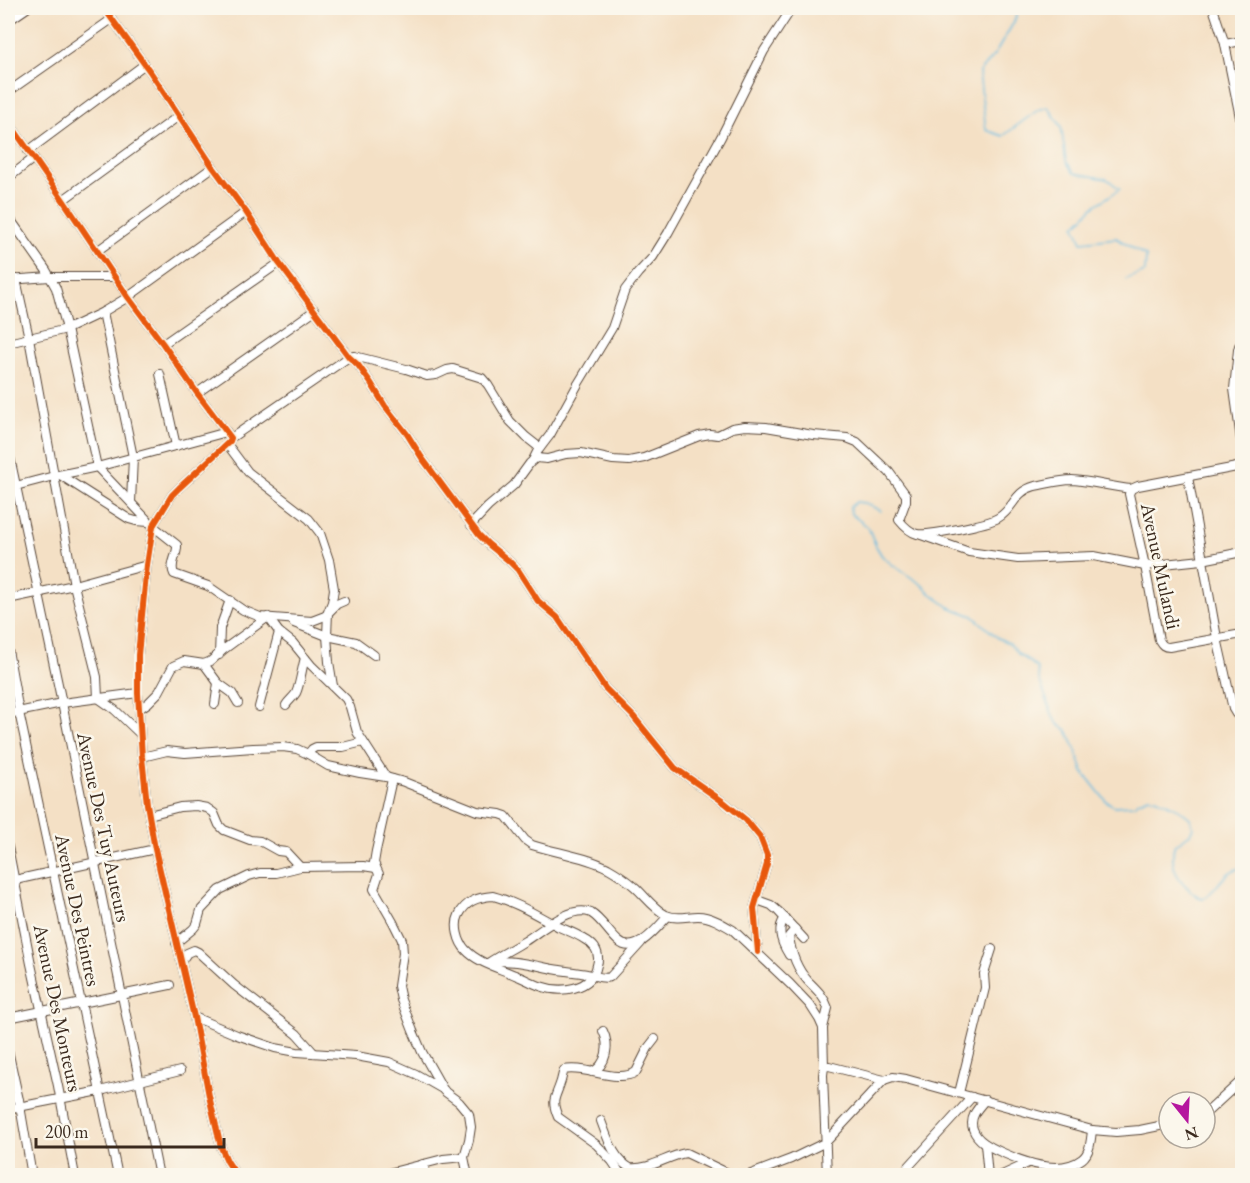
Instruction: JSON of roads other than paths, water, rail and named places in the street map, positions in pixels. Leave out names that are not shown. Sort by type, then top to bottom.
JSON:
[{"type":"street","points":[[8,21],[27,8]]},
{"type":"street","points":[[104,8],[180,115],[279,264],[349,357],[372,383],[422,459],[471,525],[488,544],[518,570],[538,601],[557,617],[605,688],[633,716],[675,768],[725,803],[754,829],[764,844],[767,855],[767,864],[754,908],[758,952]]},
{"type":"street","points":[[471,525],[514,485],[550,435],[612,328],[625,290],[653,257],[668,233],[721,137],[764,51],[792,8]]},
{"type":"street","points":[[1213,8],[1225,44],[1242,125]]},
{"type":"street","points":[[8,92],[112,19]]},
{"type":"street","points":[[1225,44],[1242,41]]},
{"type":"street","points":[[28,151],[145,64]]},
{"type":"street","points":[[63,200],[180,115]]},
{"type":"street","points":[[8,121],[228,438],[248,472],[309,519],[320,533],[329,560],[333,589],[328,612],[327,636],[333,686]]},
{"type":"street","points":[[8,178],[34,158]]},
{"type":"street","points":[[97,251],[213,167]]},
{"type":"street","points":[[8,343],[67,328],[103,312],[128,297],[246,212]]},
{"type":"street","points":[[8,216],[50,277],[58,296],[97,467],[151,524],[177,545],[172,570],[174,574],[208,586],[236,606],[252,614],[268,617],[312,621],[325,616],[344,601]]},
{"type":"street","points":[[163,344],[279,264]]},
{"type":"street","points":[[115,277],[50,277],[12,280],[29,338],[57,475],[74,585],[97,677],[98,698],[140,734]]},
{"type":"street","points":[[196,393],[315,310]]},
{"type":"street","points":[[103,312],[133,457],[131,502]]},
{"type":"street","points":[[1242,344],[1238,350],[1238,381],[1234,399],[1242,447]]},
{"type":"street","points":[[237,1176],[226,1161],[220,1147],[149,814],[140,734],[138,655],[151,524],[172,495],[228,438],[349,357],[358,357],[427,376],[453,369],[482,378],[510,421],[540,448]]},
{"type":"street","points":[[160,374],[176,446]]},
{"type":"street","points":[[533,460],[581,453],[629,461],[644,458],[706,434],[718,435],[745,426],[766,427],[847,438],[857,442],[889,472],[906,498],[899,520],[904,525],[917,534],[969,552],[1018,559],[1094,556],[1145,566],[1202,561],[1242,552]]},
{"type":"street","points":[[11,487],[176,446],[228,438]]},
{"type":"street","name":"Avenue Des Tuy Auteurs","points":[[8,448],[11,487],[38,592],[62,703],[159,1176]]},
{"type":"street","name":"Avenue Mulandi","points":[[1242,466],[1138,486],[1131,489],[1129,494],[1161,644],[1169,647],[1242,634]]},
{"type":"street","points":[[57,475],[129,519],[151,524]]},
{"type":"street","points":[[1188,477],[1202,561],[1233,709],[1236,714],[1242,716]]},
{"type":"street","points":[[917,534],[968,527],[995,520],[1010,507],[1020,492],[1055,482],[1072,480],[1131,489]]},
{"type":"street","points":[[8,598],[74,585],[147,565]]},
{"type":"street","points":[[219,655],[220,627],[230,600]]},
{"type":"street","points":[[268,617],[279,632],[293,643],[304,658],[346,699],[357,732],[389,778],[374,863],[379,878],[374,889],[402,940],[403,953],[398,980],[401,1000],[422,1052],[444,1091]]},
{"type":"street","points":[[139,709],[159,692],[173,666],[184,661],[204,664],[211,661],[268,617]]},
{"type":"street","points":[[282,619],[327,636],[356,642],[374,655]]},
{"type":"street","points":[[259,707],[279,632]]},
{"type":"street","name":"Avenue Des Peintres","points":[[8,650],[52,871],[118,1176]]},
{"type":"street","points":[[286,705],[297,690],[304,658]]},
{"type":"street","points":[[204,664],[218,683],[230,691],[238,703]]},
{"type":"street","points":[[215,704],[218,683]]},
{"type":"street","points":[[8,714],[62,703],[138,693]]},
{"type":"street","points":[[308,754],[316,747],[343,747],[363,742]]},
{"type":"street","points":[[142,757],[163,751],[185,753],[252,748],[291,748],[308,754],[328,766],[389,778],[477,811],[506,816],[525,840],[532,845],[596,862],[610,869],[668,916],[680,918],[699,916],[724,924],[733,930],[810,1005],[823,1028]]},
{"type":"street","points":[[149,814],[180,807],[207,808],[214,813],[224,830],[286,852],[300,867]]},
{"type":"street","name":"Avenue Des Monteurs","points":[[8,847],[75,1176]]},
{"type":"street","points":[[12,874],[52,871],[155,849]]},
{"type":"street","points":[[176,944],[194,929],[201,910],[220,890],[249,876],[300,867],[363,866],[376,868]]},
{"type":"street","points":[[493,896],[551,923],[585,939],[594,948],[598,958],[596,971],[586,983],[558,990],[540,986],[488,963],[466,950],[459,937],[457,921],[472,900],[493,896]]},
{"type":"street","points":[[756,900],[771,905],[804,939]]},
{"type":"street","points":[[488,963],[551,923],[573,913],[587,911],[595,916],[624,945],[631,946],[644,940]]},
{"type":"street","points":[[488,963],[500,961],[522,963],[594,975],[605,979],[610,977],[668,916]]},
{"type":"street","points":[[785,918],[780,923],[779,929],[787,952],[827,1004],[828,1012],[823,1028],[827,1176]]},
{"type":"street","points":[[794,960],[789,936],[795,929]]},
{"type":"street","points":[[959,1093],[985,988],[984,974],[992,949]]},
{"type":"street","points":[[181,962],[190,951],[198,952],[234,985],[297,1034],[314,1053]]},
{"type":"street","points":[[8,1018],[170,985]]},
{"type":"street","points":[[194,1017],[275,1048],[356,1056],[390,1062],[416,1074],[459,1102],[470,1114],[470,1134],[464,1157],[468,1176]]},
{"type":"street","points":[[592,1072],[602,1065],[605,1056],[607,1041],[603,1031]]},
{"type":"street","points":[[622,1176],[604,1152],[591,1140],[561,1120],[556,1113],[554,1099],[563,1072],[566,1070],[626,1076],[634,1074],[648,1048],[656,1039]]},
{"type":"street","points":[[8,1050],[32,1176]]},
{"type":"street","points":[[824,1067],[834,1066],[884,1080]]},
{"type":"street","points":[[8,1109],[19,1103],[100,1091],[180,1071]]},
{"type":"street","points":[[746,1176],[791,1159],[826,1142],[884,1080],[893,1077],[1092,1130],[1116,1132],[1157,1126]]},
{"type":"street","points":[[1217,1103],[1242,1080]]},
{"type":"street","points":[[8,1094],[19,1103]]},
{"type":"street","points":[[900,1176],[972,1097]]},
{"type":"street","points":[[985,1100],[972,1119],[973,1129],[985,1144],[1028,1163],[1054,1167],[1075,1163],[1087,1153],[1092,1130]]},
{"type":"street","points":[[602,1121],[612,1149],[617,1157],[630,1168],[637,1169],[686,1153],[734,1176]]},
{"type":"street","points":[[985,1144],[988,1176]]},
{"type":"street","points":[[382,1175],[443,1159],[464,1157]]},
{"type":"street","points":[[1000,1176],[1028,1163]]},
{"type":"street","points":[[423,1164],[426,1176]]},
{"type":"waterway","points":[[1019,8],[1014,22],[995,54],[979,72],[986,130],[1003,136],[1038,110],[1048,107],[1061,126],[1066,161],[1074,173],[1107,179],[1120,189],[1093,207],[1075,226],[1082,242],[1116,238],[1146,256],[1145,272],[1126,279]]},
{"type":"waterway","points":[[881,511],[865,503],[856,502],[850,507],[851,514],[868,527],[882,556],[949,607],[973,616],[1037,668],[1054,719],[1067,730],[1083,772],[1106,801],[1114,806],[1134,805],[1149,797],[1156,798],[1180,810],[1190,818],[1193,827],[1190,834],[1174,846],[1173,858],[1176,873],[1191,891],[1203,899],[1230,872],[1242,868]]}]
